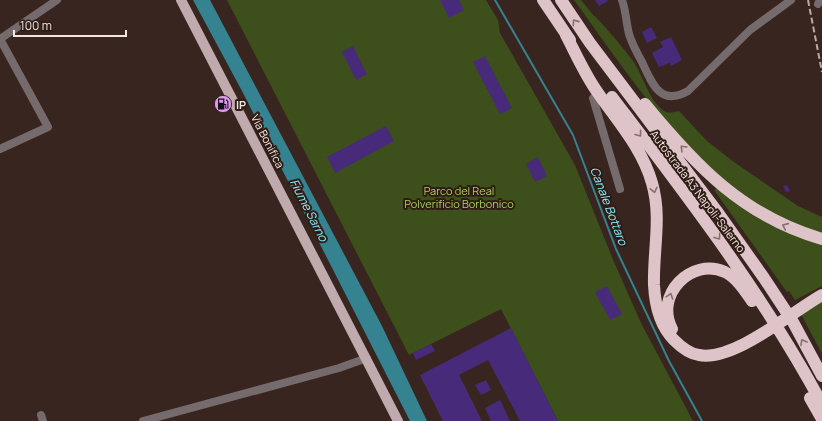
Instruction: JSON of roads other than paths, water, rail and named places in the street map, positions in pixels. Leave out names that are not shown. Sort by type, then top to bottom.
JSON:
[{"type":"highway","name":"Autostrada A3 Napoli-Salerno","points":[[543,0],[603,86],[730,253],[767,310],[822,404]]},
{"type":"highway","name":"Autostrada A3 Napoli-Salerno","points":[[561,0],[590,43],[716,210],[764,278],[793,322],[822,376]]},
{"type":"highway","points":[[566,35],[598,94],[632,140],[647,169],[652,183],[658,217],[655,294],[659,315],[672,338],[681,347],[692,353],[708,356],[735,349],[763,328]]},
{"type":"highway","points":[[590,43],[625,80],[668,133],[732,194],[768,218],[787,227],[822,239]]},
{"type":"highway","points":[[822,295],[799,306],[763,328],[732,344],[719,349],[702,350],[689,345],[675,334],[670,325],[668,303],[675,285],[683,277],[693,271],[716,269],[735,279],[748,295],[772,332],[822,419]]},
{"type":"highway","points":[[799,306],[822,288]]},
{"type":"main road","name":"Via Bonifica","points":[[181,0],[367,358],[398,421]]},
{"type":"street","points":[[0,149],[48,127],[0,39],[57,0]]},
{"type":"street","points":[[622,0],[629,33],[651,81],[658,92],[671,96],[680,96],[688,91],[750,30],[791,0]]},
{"type":"street","points":[[598,94],[593,98],[620,189]]},
{"type":"street","points":[[143,421],[339,368],[367,358]]},
{"type":"water","name":"Fiume Sarno","points":[[193,0],[210,0],[382,326],[427,421],[410,421],[242,91]]},
{"type":"waterway","name":"Canale Bottaro","points":[[495,0],[573,135],[616,249],[669,361],[702,421]]},
{"type":"railway","points":[[808,0],[822,72]]},
{"type":"place","name":"IP","points":[[223,104]]},
{"type":"park label","name":"Parco del Real Polverificio Borbonico","points":[[459,196]]}]
